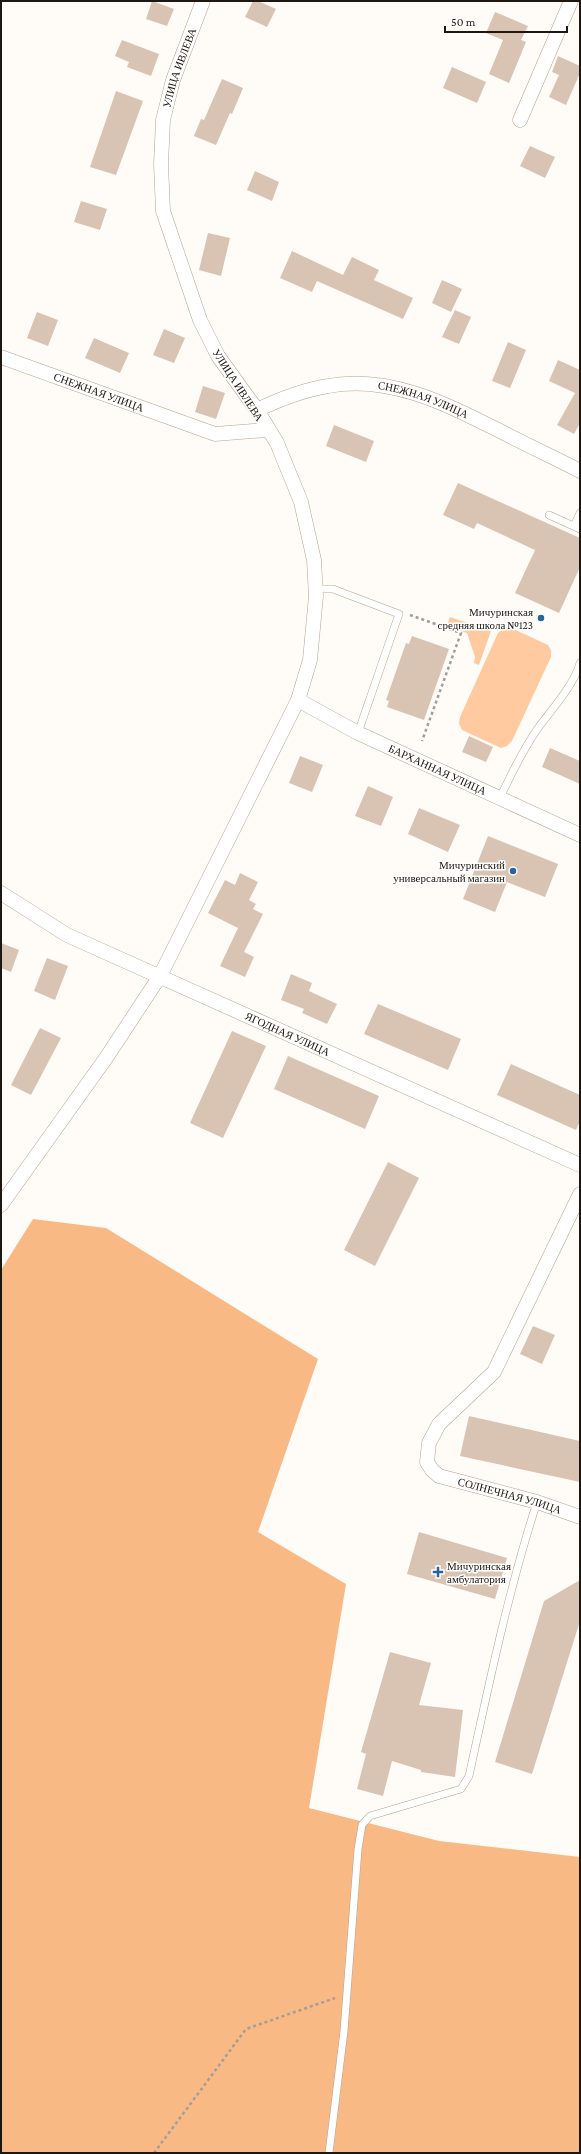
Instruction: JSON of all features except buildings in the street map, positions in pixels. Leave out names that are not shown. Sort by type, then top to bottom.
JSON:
[{"type":"street","name":"УЛИЦА ИВЛЕВА","points":[[1,1205],[106,1058],[160,976],[298,700],[310,660],[316,589],[314,560],[301,502],[277,444],[267,430],[257,410],[218,356],[200,320],[163,211],[161,164],[163,120],[173,80],[203,1]]},
{"type":"street","points":[[520,120],[571,1]]},
{"type":"street","name":"СНЕЖНАЯ УЛИЦА","points":[[1,356],[215,434],[267,430]]},
{"type":"street","name":"СНЕЖНАЯ УЛИЦА","points":[[257,410],[287,396],[329,386],[358,384],[395,389],[431,398],[465,413],[580,471]]},
{"type":"street","name":"БАРХАННАЯ УЛИЦА","points":[[298,700],[358,733],[580,835]]},
{"type":"street","name":"ЯГОДНАЯ УЛИЦА","points":[[1,893],[67,935],[580,1165]]},
{"type":"street","name":"СОЛНЕЧНАЯ УЛИЦА","points":[[580,1194],[494,1372],[439,1424],[429,1443],[427,1462],[432,1470],[439,1476],[537,1502],[580,1517]]},
{"type":"lane","points":[[549,515],[577,528],[580,513]]},
{"type":"lane","points":[[316,589],[333,589],[399,614],[358,733]]},
{"type":"lane","points":[[500,798],[516,763],[558,702],[580,663]]},
{"type":"lane","points":[[328,2153],[347,1994],[358,1849],[362,1825],[370,1816],[461,1789],[469,1776],[501,1632],[520,1557],[537,1502]]},
{"type":"path","points":[[399,614],[410,615],[461,633],[422,741]]},
{"type":"path","points":[[154,2153],[246,2030],[347,1994]]},
{"type":"shaded area","points":[[450,617],[491,631],[479,665],[474,663],[475,657],[467,633],[447,626]]},
{"type":"shaded area","points":[[509,627],[548,645],[551,650],[551,657],[512,741],[507,746],[501,748],[462,730],[459,724],[460,717],[498,633]]},
{"type":"shaded area","points":[[33,1219],[106,1228],[318,1359],[258,1532],[346,1584],[309,1808],[439,1841],[580,1857],[580,2153],[1,2153],[1,1270]]},
{"type":"place","name":"Мичуринская средняя школа №123","points":[[541,618]]},
{"type":"place","name":"Мичуринский универсальный магазин","points":[[513,871]]},
{"type":"place","name":"Мичуринская амбулатория","points":[[438,1572]]}]
